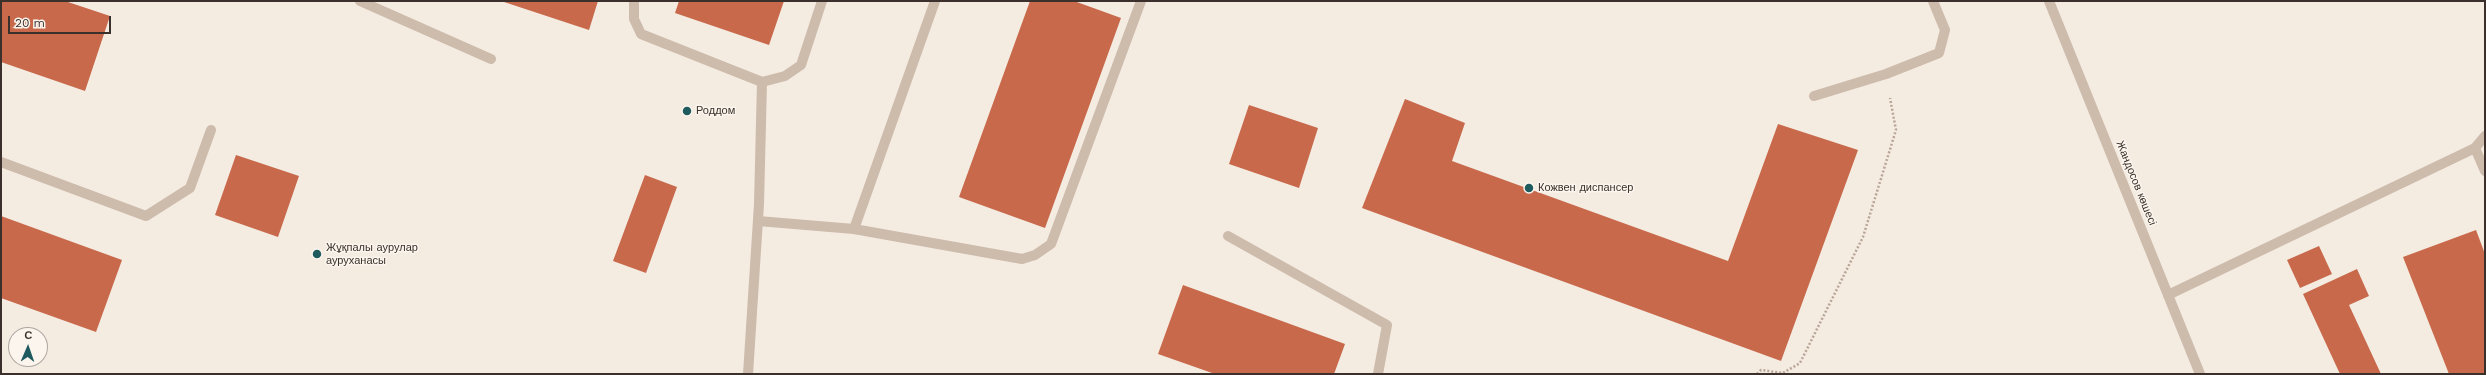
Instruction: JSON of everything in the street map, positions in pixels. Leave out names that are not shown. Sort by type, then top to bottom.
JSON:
[{"type":"street","points":[[360,1],[491,59]]},
{"type":"street","points":[[634,1],[634,19],[641,34],[762,82],[785,76],[801,65],[822,1]]},
{"type":"street","points":[[854,229],[935,1]]},
{"type":"street","points":[[758,221],[854,229],[1022,259],[1035,255],[1051,244],[1141,1]]},
{"type":"street","points":[[1814,96],[1886,74],[1939,54],[1945,30],[1933,1]]},
{"type":"street","name":"Жандосов көшесі","points":[[2050,1],[2200,374]]},
{"type":"street","points":[[748,374],[758,221],[762,82]]},
{"type":"street","points":[[1,162],[146,216],[190,188],[211,130]]},
{"type":"street","points":[[2168,295],[2475,148],[2485,136]]},
{"type":"street","points":[[2475,148],[2485,170]]},
{"type":"street","points":[[1228,236],[1387,325],[1378,374]]},
{"type":"path","points":[[1757,374],[1761,370],[1783,373],[1800,363],[1863,237],[1896,130],[1886,74]]},
{"type":"building","points":[[1,1],[65,1],[110,16],[85,91],[1,62]]},
{"type":"building","points":[[501,1],[598,1],[589,30]]},
{"type":"building","points":[[679,1],[784,1],[769,45],[675,13]]},
{"type":"building","points":[[1030,1],[1074,1],[1121,18],[1045,228],[959,197]]},
{"type":"building","points":[[1405,99],[1465,123],[1452,161],[1728,261],[1778,124],[1858,150],[1781,361],[1362,208]]},
{"type":"building","points":[[1249,105],[1318,128],[1299,188],[1229,164]]},
{"type":"building","points":[[236,155],[299,176],[278,237],[215,215]]},
{"type":"building","points":[[645,175],[677,187],[646,273],[613,261]]},
{"type":"building","points":[[1,216],[122,260],[96,332],[1,298]]},
{"type":"building","points":[[2476,230],[2485,254],[2485,374],[2449,374],[2403,257]]},
{"type":"building","points":[[2319,246],[2332,274],[2300,288],[2287,260]]},
{"type":"building","points":[[2357,269],[2369,296],[2349,305],[2381,374],[2340,374],[2303,294]]},
{"type":"building","points":[[1183,285],[1345,344],[1334,374],[1215,374],[1158,354]]},
{"type":"place","name":"Роддом","points":[[687,111]]},
{"type":"place","name":"Кожвен диспансер","points":[[1529,188]]},
{"type":"place","name":"Жұқпалы аурулар ауруханасы","points":[[317,254]]}]
